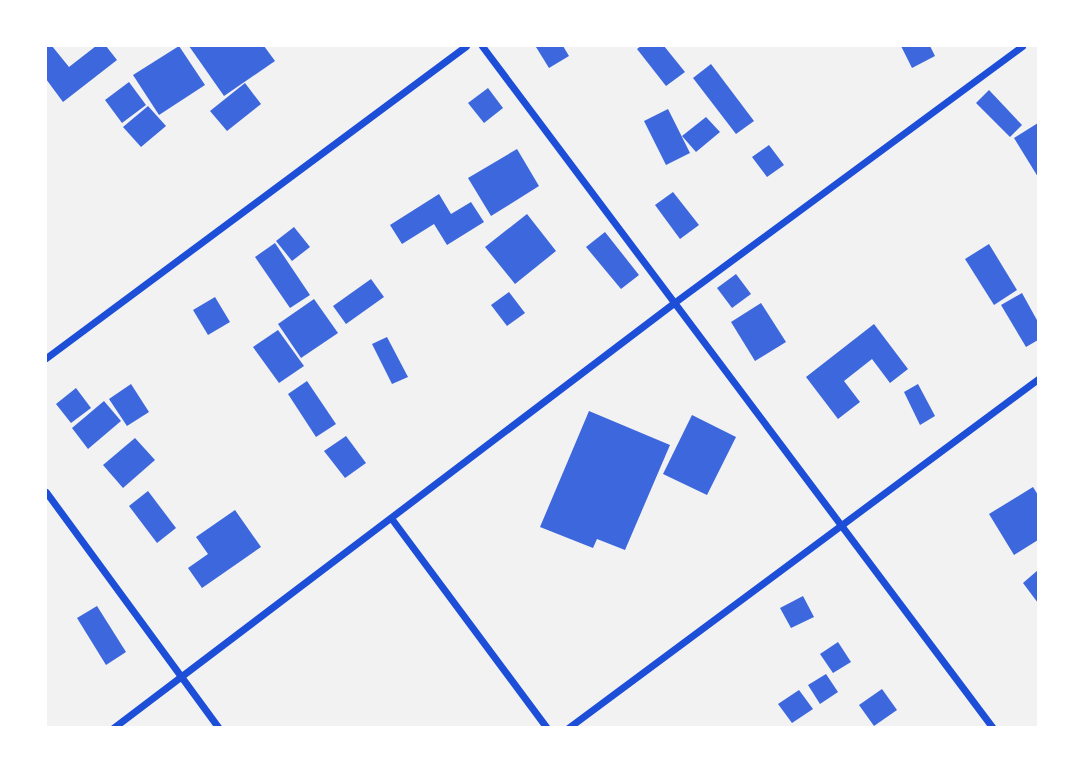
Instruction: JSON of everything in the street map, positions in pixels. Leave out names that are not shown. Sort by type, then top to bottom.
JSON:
[{"type":"street","points":[[46,358],[466,46]]},
{"type":"street","points":[[482,46],[993,727]]},
{"type":"street","points":[[113,727],[675,302],[1022,46]]},
{"type":"street","points":[[568,727],[1038,379]]},
{"type":"street","points":[[46,492],[219,727]]},
{"type":"street","points":[[391,518],[547,727]]},
{"type":"building","points":[[46,46],[52,46],[69,67],[96,46],[106,46],[117,60],[63,102],[46,79]]},
{"type":"building","points":[[179,46],[205,85],[159,115],[133,75]]},
{"type":"building","points":[[189,46],[264,46],[275,61],[224,96]]},
{"type":"building","points":[[563,46],[569,56],[549,68],[536,47]]},
{"type":"building","points":[[641,46],[664,46],[685,72],[666,86],[637,49]]},
{"type":"building","points":[[901,46],[930,46],[935,56],[912,68]]},
{"type":"building","points":[[711,64],[754,121],[736,134],[693,78]]},
{"type":"building","points":[[129,82],[146,105],[122,123],[105,100]]},
{"type":"building","points":[[245,83],[261,104],[227,131],[210,111]]},
{"type":"building","points":[[488,88],[503,108],[484,123],[468,103]]},
{"type":"building","points":[[989,90],[1022,125],[1010,137],[976,103]]},
{"type":"building","points":[[148,106],[166,126],[141,147],[123,127]]},
{"type":"building","points":[[668,109],[690,153],[666,165],[644,121]]},
{"type":"building","points":[[706,117],[720,132],[696,152],[682,136]]},
{"type":"building","points":[[1038,123],[1038,177],[1014,138]]},
{"type":"building","points":[[769,145],[784,165],[767,177],[752,157]]},
{"type":"building","points":[[517,149],[539,186],[491,216],[468,178]]},
{"type":"building","points":[[673,192],[699,225],[680,239],[655,205]]},
{"type":"building","points":[[439,194],[451,214],[471,202],[484,222],[447,245],[434,224],[402,244],[390,225]]},
{"type":"building","points":[[527,214],[556,251],[515,284],[485,247]]},
{"type":"building","points":[[294,227],[310,247],[292,261],[276,241]]},
{"type":"building","points":[[605,232],[639,275],[621,289],[586,247]]},
{"type":"building","points":[[275,243],[310,295],[290,308],[255,257]]},
{"type":"building","points":[[989,244],[1017,290],[994,305],[965,259]]},
{"type":"building","points":[[736,274],[751,294],[732,308],[717,288]]},
{"type":"building","points":[[371,279],[384,297],[346,324],[333,306]]},
{"type":"building","points":[[509,292],[525,313],[507,326],[491,305]]},
{"type":"building","points":[[1022,293],[1038,322],[1038,340],[1026,347],[1001,305]]},
{"type":"building","points":[[215,297],[230,322],[208,335],[193,310]]},
{"type":"building","points":[[314,299],[338,333],[301,358],[278,324]]},
{"type":"building","points":[[761,303],[786,342],[755,361],[731,322]]},
{"type":"building","points":[[874,324],[908,369],[890,383],[872,359],[844,381],[860,402],[838,419],[806,377]]},
{"type":"building","points":[[278,330],[304,366],[279,383],[253,347]]},
{"type":"building","points":[[387,337],[408,377],[392,384],[372,344]]},
{"type":"building","points":[[307,381],[336,424],[316,437],[288,394]]},
{"type":"building","points":[[131,384],[149,412],[127,426],[109,399]]},
{"type":"building","points":[[918,384],[935,416],[920,425],[904,392]]},
{"type":"building","points":[[76,388],[91,408],[71,423],[56,404]]},
{"type":"building","points":[[104,401],[121,421],[88,449],[72,428]]},
{"type":"building","points":[[589,411],[670,445],[625,550],[597,539],[593,548],[540,527]]},
{"type":"building","points":[[692,415],[736,437],[707,495],[663,474]]},
{"type":"building","points":[[346,436],[366,463],[345,478],[324,451]]},
{"type":"building","points":[[135,438],[155,460],[123,488],[103,465]]},
{"type":"building","points":[[1033,487],[1038,495],[1038,540],[1014,555],[989,514]]},
{"type":"building","points":[[148,491],[176,528],[157,543],[129,506]]},
{"type":"building","points":[[235,510],[261,547],[202,588],[188,568],[208,554],[196,537]]},
{"type":"building","points":[[1038,570],[1038,603],[1023,583]]},
{"type":"building","points":[[803,596],[814,617],[791,628],[780,608]]},
{"type":"building","points":[[97,606],[126,652],[106,665],[77,618]]},
{"type":"building","points":[[838,642],[851,662],[833,673],[820,654]]},
{"type":"building","points":[[826,674],[838,692],[820,704],[808,685]]},
{"type":"building","points":[[882,689],[897,710],[874,726],[859,705]]},
{"type":"building","points":[[799,690],[813,709],[792,723],[778,704]]}]
